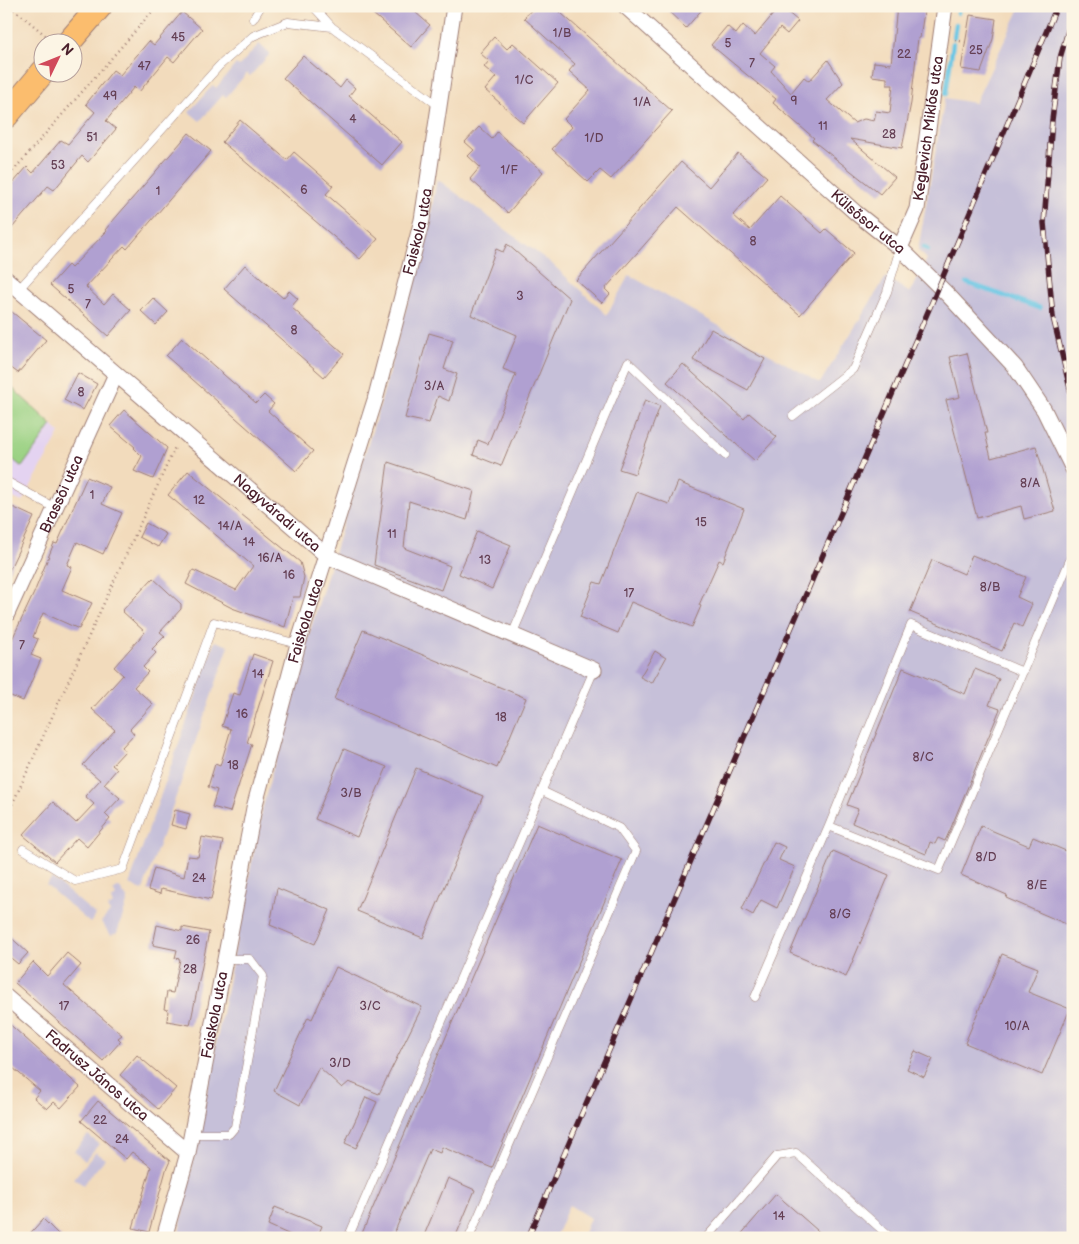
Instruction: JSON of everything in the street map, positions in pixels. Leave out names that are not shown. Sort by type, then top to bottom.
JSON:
[{"type":"main road","points":[[78,32],[100,6]]},
{"type":"main road","points":[[6,116],[35,82]]},
{"type":"street","name":"Faiskola utca","points":[[164,1238],[192,1134],[254,808],[298,644],[375,400],[422,220],[454,6]]},
{"type":"street","name":"Külsősor utca","points":[[625,6],[856,213],[900,248],[949,296],[1015,367],[1044,410],[1073,469]]},
{"type":"street","name":"Keglevich Miklós utca","points":[[900,248],[917,209],[945,6]]},
{"type":"street","name":"Nagyváradi utca","points":[[6,279],[327,556],[594,670]]},
{"type":"street","name":"Brassói utca","points":[[6,616],[116,374]]},
{"type":"street","name":"Fadrusz János utca","points":[[6,997],[188,1153]]},
{"type":"lane","points":[[253,19],[262,6]]},
{"type":"lane","points":[[313,6],[332,27],[439,106]]},
{"type":"lane","points":[[19,289],[220,66],[253,36],[288,22],[332,27]]},
{"type":"lane","points":[[794,416],[853,369],[887,292],[900,248]]},
{"type":"lane","points":[[512,635],[628,362],[726,455]]},
{"type":"lane","points":[[6,481],[55,508]]},
{"type":"lane","points":[[829,826],[939,870],[1073,553]]},
{"type":"lane","points":[[24,849],[75,881],[123,869],[214,622],[298,644]]},
{"type":"lane","points":[[754,997],[829,826],[911,625],[1023,672]]},
{"type":"lane","points":[[348,1238],[594,670]]},
{"type":"lane","points":[[470,1238],[636,851],[620,828],[542,791]]},
{"type":"lane","points":[[192,1134],[229,1134],[235,1127],[264,976],[250,959],[226,959]]},
{"type":"lane","points":[[706,1238],[777,1156],[796,1153],[891,1238]]},
{"type":"path","points":[[10,6],[42,32]]},
{"type":"path","points":[[6,179],[157,6]]},
{"type":"path","points":[[6,818],[183,430]]},
{"type":"shaded area","points":[[1021,6],[1073,6],[1073,1238],[582,1238],[590,1218],[569,1205],[555,1238],[178,1238],[262,810],[305,647],[381,402],[430,219],[437,179],[551,263],[607,315],[629,275],[820,383],[886,277],[910,293],[927,259],[918,250],[945,98],[975,103]]},
{"type":"shaded area","points":[[259,44],[270,54],[250,76],[247,73],[226,97],[223,95],[200,121],[189,112],[213,85],[216,88],[236,64],[239,66]]},
{"type":"shaded area","points":[[6,382],[60,433],[22,502],[6,495]]},
{"type":"shaded area","points":[[215,641],[229,646],[143,890],[129,885]]},
{"type":"shaded area","points":[[52,878],[96,915],[90,923],[46,885]]},
{"type":"shaded area","points":[[119,887],[128,900],[117,933],[111,935],[101,922],[110,912],[107,908],[113,904],[111,900],[116,896],[113,891]]},
{"type":"shaded area","points":[[88,1135],[99,1144],[85,1161],[74,1151]]},
{"type":"shaded area","points":[[96,1152],[105,1159],[83,1185],[74,1178]]},
{"type":"green space","points":[[6,382],[52,425],[22,467],[6,454]]},
{"type":"building","points":[[364,6],[408,6],[430,25],[411,47]]},
{"type":"building","points":[[535,6],[553,6],[672,111],[611,179],[600,170],[588,182],[552,149],[572,127],[564,119],[590,90],[569,71],[575,64],[524,18]]},
{"type":"building","points":[[663,6],[705,6],[686,28]]},
{"type":"building","points":[[780,6],[798,21],[787,34],[780,28],[760,53],[775,66],[771,71],[791,93],[804,77],[809,81],[828,60],[843,83],[827,100],[854,123],[864,119],[874,121],[876,111],[890,113],[893,85],[887,85],[887,78],[872,76],[874,62],[891,64],[897,6],[925,6],[920,38],[918,38],[911,103],[902,148],[850,139],[895,177],[880,194],[812,140],[814,138],[773,103],[776,99],[711,45],[727,26],[736,34],[743,25],[755,36]]},
{"type":"building","points":[[182,12],[202,29],[174,62],[168,57],[139,92],[134,87],[106,121],[116,129],[88,162],[82,156],[54,190],[48,186],[6,235],[6,191],[27,167],[33,173],[61,140],[68,144],[95,112],[86,104],[113,70],[120,75],[149,41],[154,45]]},
{"type":"building","points":[[970,15],[996,19],[993,39],[981,72],[961,69]]},
{"type":"building","points":[[494,37],[507,49],[513,43],[558,83],[523,123],[485,90],[496,77],[484,67],[489,61],[480,53]]},
{"type":"building","points":[[303,56],[340,88],[346,80],[355,88],[349,96],[402,142],[382,165],[283,78]]},
{"type":"building","points":[[240,120],[287,160],[294,152],[333,186],[326,194],[378,239],[360,259],[222,142]]},
{"type":"building","points":[[479,127],[492,139],[497,132],[543,172],[508,213],[470,179],[480,167],[468,156],[474,150],[465,142]]},
{"type":"building","points":[[189,133],[211,151],[127,249],[124,246],[86,287],[104,304],[113,294],[131,310],[108,336],[50,285],[68,265],[71,268],[107,231],[105,230]]},
{"type":"building","points":[[738,153],[767,177],[733,215],[750,230],[780,196],[822,233],[826,229],[854,253],[800,315],[678,207],[605,289],[610,294],[602,303],[576,280],[681,162],[709,187]]},
{"type":"building","points":[[507,244],[570,299],[501,466],[473,455],[478,440],[488,444],[516,374],[503,369],[517,335],[471,315],[496,249],[503,252]]},
{"type":"building","points":[[245,265],[283,298],[289,291],[298,299],[291,307],[344,354],[324,377],[224,289]]},
{"type":"building","points":[[153,298],[168,312],[156,325],[141,311]]},
{"type":"building","points":[[6,307],[46,340],[18,373],[6,364]]},
{"type":"building","points":[[711,329],[765,359],[748,390],[693,360]]},
{"type":"building","points":[[429,333],[453,340],[444,369],[457,374],[449,401],[438,396],[429,423],[405,418]]},
{"type":"building","points":[[182,338],[256,403],[264,395],[274,404],[268,411],[313,451],[296,471],[166,356]]},
{"type":"building","points":[[967,353],[987,433],[985,433],[991,458],[1036,446],[1055,511],[1024,519],[1021,506],[977,518],[946,400],[960,397],[950,357]]},
{"type":"building","points":[[683,364],[744,419],[749,413],[777,437],[755,461],[667,382]]},
{"type":"building","points":[[78,373],[97,384],[83,410],[64,400]]},
{"type":"building","points":[[645,400],[660,406],[635,474],[619,469]]},
{"type":"building","points":[[124,410],[167,448],[153,479],[134,471],[142,456],[135,447],[110,426]]},
{"type":"building","points":[[388,462],[474,491],[467,520],[409,501],[404,548],[450,566],[441,590],[374,565]]},
{"type":"building","points":[[188,471],[300,562],[304,577],[300,597],[293,597],[285,627],[232,608],[186,584],[193,570],[236,590],[253,566],[168,495]]},
{"type":"building","points":[[87,477],[110,487],[102,504],[122,513],[103,554],[77,542],[67,565],[72,567],[62,590],[92,603],[79,629],[43,613],[33,637],[38,639],[31,655],[41,659],[23,701],[6,694],[6,652],[34,593],[54,543],[57,544]]},
{"type":"building","points":[[678,482],[744,509],[723,562],[719,560],[699,605],[701,606],[692,627],[631,602],[618,633],[580,617],[594,582],[601,584],[637,492],[669,504]]},
{"type":"building","points":[[6,504],[34,517],[6,577]]},
{"type":"building","points":[[146,523],[166,534],[158,547],[139,537]]},
{"type":"building","points":[[477,531],[511,545],[492,589],[459,574]]},
{"type":"building","points":[[972,555],[1026,577],[1017,597],[1032,604],[1022,627],[1014,623],[1002,651],[910,612],[932,560],[964,574]]},
{"type":"building","points":[[153,578],[181,604],[181,609],[160,632],[165,636],[152,649],[156,653],[143,667],[148,672],[134,687],[153,704],[130,729],[134,734],[122,747],[125,751],[112,765],[117,769],[104,784],[120,798],[105,814],[110,819],[87,847],[77,838],[55,862],[23,835],[53,802],[76,823],[94,804],[85,796],[100,780],[83,765],[115,730],[92,709],[123,675],[114,667],[145,632],[122,611]]},
{"type":"building","points":[[363,630],[526,698],[497,768],[334,699]]},
{"type":"building","points":[[655,651],[666,658],[652,683],[640,677]]},
{"type":"building","points":[[253,654],[273,661],[247,743],[252,744],[230,812],[212,807],[217,790],[208,787],[215,764],[220,766],[231,729],[222,726],[233,693],[240,695]]},
{"type":"building","points":[[903,668],[965,694],[975,669],[999,679],[989,705],[1000,709],[950,830],[945,841],[938,838],[935,844],[930,842],[926,854],[852,823],[858,809],[847,805]]},
{"type":"building","points":[[344,749],[387,767],[357,837],[315,819]]},
{"type":"building","points":[[416,768],[483,796],[423,938],[357,911]]},
{"type":"building","points":[[175,810],[190,814],[186,829],[171,825]]},
{"type":"building","points":[[537,824],[622,860],[492,1168],[442,1147],[440,1153],[430,1149],[392,1238],[360,1238]]},
{"type":"building","points":[[981,826],[1029,846],[1033,837],[1073,854],[1073,927],[1006,898],[1007,895],[961,875]]},
{"type":"building","points":[[202,837],[223,841],[211,900],[161,889],[160,894],[148,890],[154,868],[184,877],[188,856],[198,857]]},
{"type":"building","points":[[774,842],[785,847],[779,860],[795,867],[777,908],[761,900],[753,915],[742,909]]},
{"type":"building","points":[[833,851],[889,875],[846,977],[790,953]]},
{"type":"building","points":[[277,888],[330,910],[315,944],[270,925]]},
{"type":"building","points":[[157,925],[182,931],[182,927],[209,932],[190,1025],[167,1021],[168,1010],[164,1009],[167,992],[173,993],[180,959],[175,958],[177,950],[153,945]]},
{"type":"building","points":[[6,933],[28,953],[18,964],[6,954]]},
{"type":"building","points":[[67,953],[81,965],[64,985],[122,1035],[118,1038],[121,1041],[103,1061],[15,983],[33,962],[47,976]]},
{"type":"building","points":[[1002,954],[1038,968],[1028,992],[1070,1009],[1042,1075],[965,1043]]},
{"type":"building","points":[[336,967],[422,1007],[379,1094],[349,1082],[342,1088],[319,1067],[300,1105],[274,1091],[308,1017],[312,1019]]},
{"type":"building","points":[[6,1021],[80,1087],[61,1108],[54,1102],[47,1109],[34,1098],[40,1091],[6,1062]]},
{"type":"building","points":[[915,1051],[933,1059],[924,1077],[907,1069]]},
{"type":"building","points":[[137,1055],[176,1088],[158,1109],[120,1075]]},
{"type":"building","points":[[366,1097],[377,1102],[356,1148],[345,1143]]},
{"type":"building","points":[[98,1101],[170,1161],[149,1232],[133,1228],[151,1167],[132,1152],[126,1159],[81,1121]]},
{"type":"building","points":[[448,1178],[475,1190],[455,1238],[423,1238]]},
{"type":"building","points":[[776,1194],[826,1238],[738,1238]]},
{"type":"building","points":[[275,1207],[322,1226],[317,1238],[297,1238],[268,1225]]},
{"type":"building","points":[[43,1219],[62,1238],[26,1238]]},
{"type":"waterway","points":[[958,13],[959,6]]},
{"type":"waterway","points":[[954,37],[956,24]]},
{"type":"waterway","points":[[946,94],[953,43]]},
{"type":"waterway","points":[[924,247],[928,250]]},
{"type":"waterway","points":[[967,283],[1040,308]]},
{"type":"railway","points":[[528,1238],[939,286],[1057,6]]},
{"type":"railway","points":[[1073,14],[1060,58],[1052,120],[1044,223],[1053,317],[1073,401]]}]
